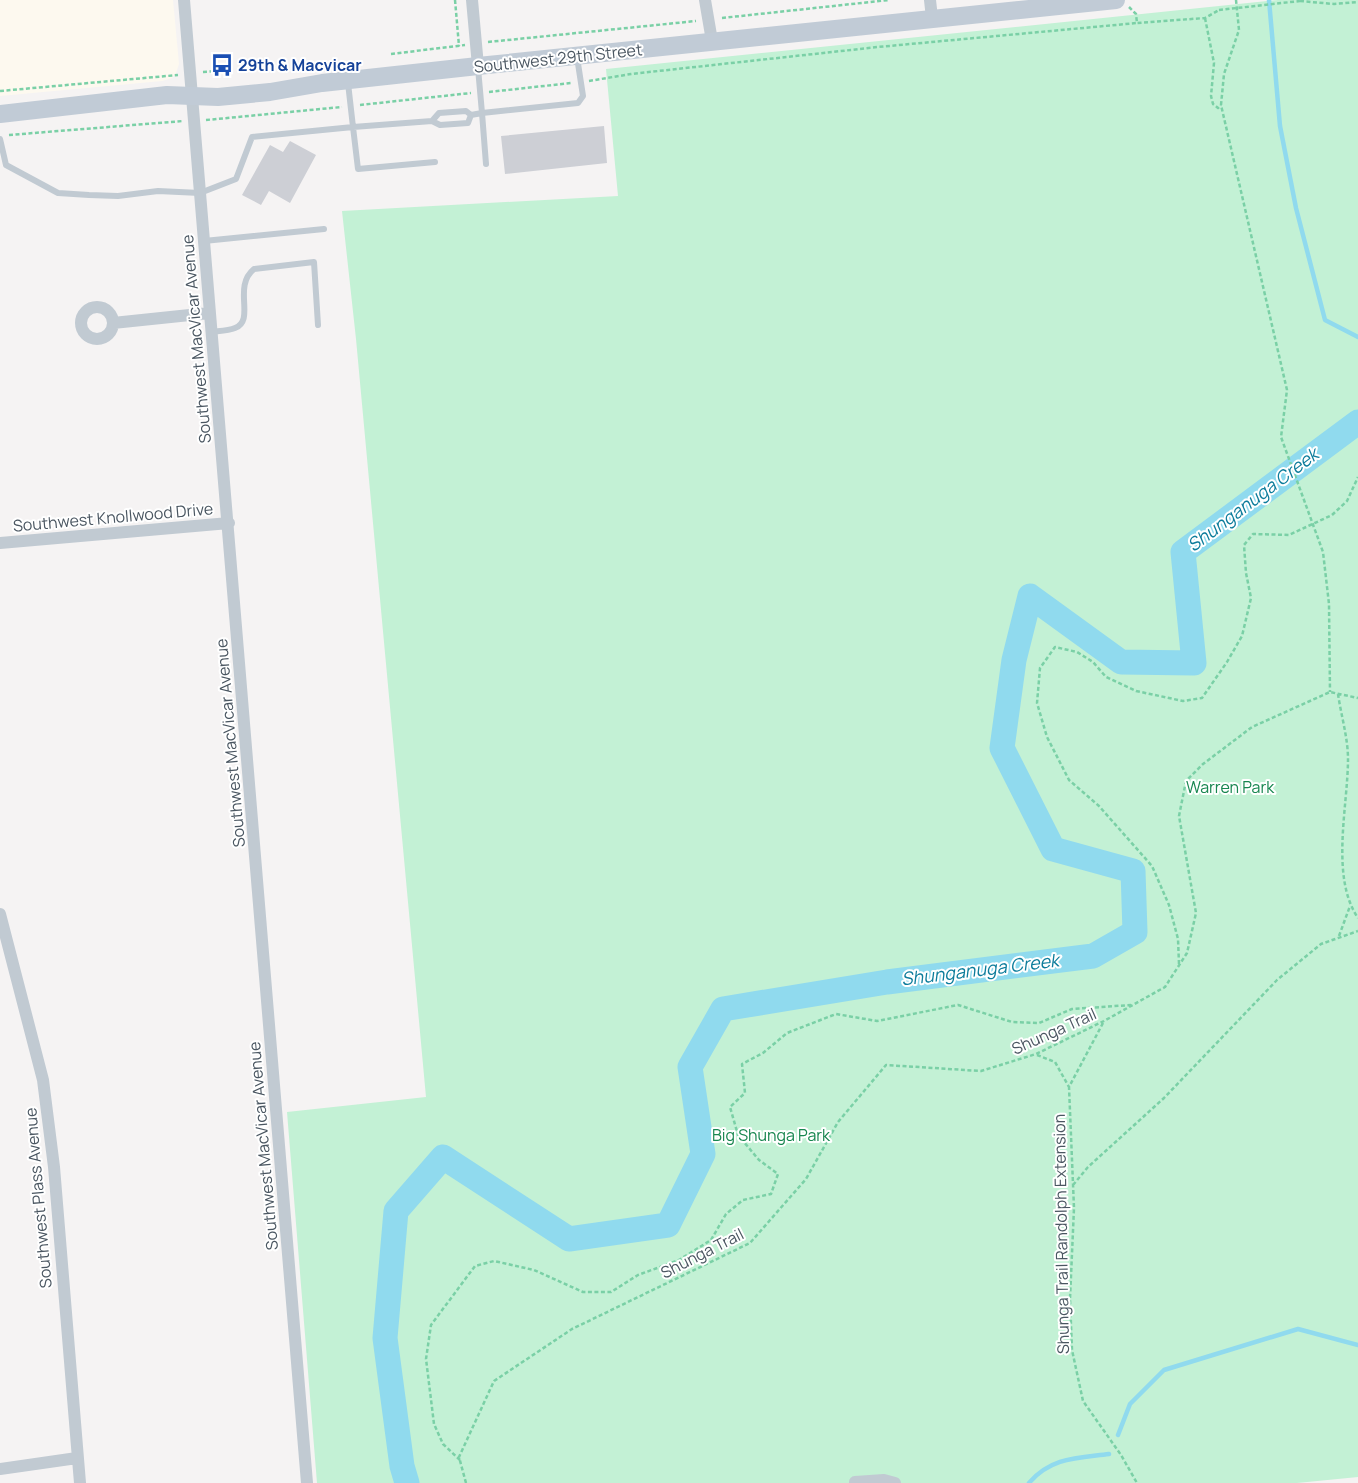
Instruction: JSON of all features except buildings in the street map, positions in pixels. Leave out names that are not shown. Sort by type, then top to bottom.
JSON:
[{"type":"main road","name":"Southwest 29th Street","points":[[0,114],[167,95],[218,97],[270,92],[478,66],[932,18],[1039,4],[1116,0]]},
{"type":"street","name":"Southwest MacVicar Avenue","points":[[184,0],[209,313],[229,522],[307,1483]]},
{"type":"street","points":[[472,0],[478,66]]},
{"type":"street","points":[[705,0],[712,41]]},
{"type":"street","points":[[930,0],[932,18]]},
{"type":"street","points":[[113,323],[209,313]]},
{"type":"street","name":"Southwest Knollwood Drive","points":[[0,543],[229,522]]},
{"type":"street","name":"Southwest Plass Avenue","points":[[0,914],[43,1080],[54,1167],[80,1483]]},
{"type":"street","points":[[0,1469],[77,1458]]},
{"type":"street","points":[[853,1482],[884,1480],[895,1483]]},
{"type":"lane","points":[[432,121],[439,113],[466,111],[471,115],[578,103],[583,96],[577,56]]},
{"type":"lane","points":[[478,66],[486,164]]},
{"type":"lane","points":[[348,81],[358,169],[435,162]]},
{"type":"lane","points":[[0,137],[6,165],[58,193],[118,196],[158,191],[200,193],[236,179],[252,138],[432,121],[440,125],[468,123],[471,115]]},
{"type":"lane","points":[[204,241],[324,229]]},
{"type":"lane","points":[[211,332],[235,329],[245,316],[243,285],[246,274],[254,269],[314,262],[318,325]]},
{"type":"path","points":[[455,0],[459,46]]},
{"type":"path","points":[[391,54],[476,43],[889,0]]},
{"type":"path","points":[[1123,0],[1136,14],[1136,23]]},
{"type":"path","points":[[1236,0],[1239,30],[1224,74],[1222,105],[1287,390],[1281,437],[1323,552],[1329,604],[1330,692],[1358,698]]},
{"type":"path","points":[[0,137],[351,106],[581,82],[631,74],[878,47],[1205,18],[1219,10],[1300,2],[1334,4],[1358,2]]},
{"type":"path","points":[[1205,18],[1214,63],[1212,104],[1218,108],[1222,105]]},
{"type":"path","points":[[0,91],[218,71],[222,65]]},
{"type":"path","points":[[1179,965],[1178,939],[1172,914],[1152,866],[1099,806],[1069,780],[1047,737],[1037,703],[1040,668],[1055,647],[1077,652],[1093,662],[1106,677],[1136,690],[1183,701],[1202,698],[1242,636],[1251,598],[1246,573],[1244,546],[1253,534],[1289,534],[1332,514],[1347,501],[1358,477]]},
{"type":"path","name":"Shunga Trail","points":[[460,1461],[459,1456],[494,1380],[572,1329],[750,1243],[806,1179],[838,1122],[886,1066],[981,1071],[1036,1054],[1104,1022],[1165,987],[1187,953],[1196,913],[1178,816],[1186,781],[1203,764],[1252,727],[1330,692]]},
{"type":"path","points":[[1338,694],[1348,757],[1341,832],[1350,906],[1358,918]]},
{"type":"path","points":[[1338,937],[1350,906]]},
{"type":"path","points":[[1073,1185],[1088,1167],[1164,1098],[1277,980],[1321,944],[1358,931]]},
{"type":"path","points":[[466,1483],[460,1461],[443,1444],[434,1424],[426,1359],[431,1325],[475,1266],[494,1261],[534,1270],[583,1292],[611,1292],[638,1275],[679,1260],[711,1240],[726,1214],[743,1200],[771,1194],[778,1174],[759,1160],[738,1135],[730,1108],[745,1093],[742,1064],[764,1053],[787,1033],[836,1014],[877,1021],[958,1006],[1012,1022],[1038,1023],[1072,1009],[1132,1005]]},
{"type":"path","points":[[1069,1087],[1104,1022]]},
{"type":"path","name":"Shunga Trail Randolph Extension","points":[[1036,1054],[1055,1062],[1069,1087],[1073,1185],[1070,1299],[1072,1350],[1083,1401],[1121,1455],[1137,1483]]},
{"type":"shaded area","points":[[0,0],[173,0],[179,64],[176,73],[172,78],[162,81],[0,96]]},
{"type":"green space","name":"Big Shunga Park","points":[[1278,0],[1358,0],[1358,1477],[1297,1483],[317,1483],[287,1112],[426,1097],[356,339],[342,211],[618,196],[606,69]]},
{"type":"waterway","name":"Shunganuga Creek","points":[[1269,0],[1280,126],[1296,208],[1325,320],[1358,337]]},
{"type":"waterway","name":"Shunganuga Creek","points":[[407,1483],[402,1466],[385,1338],[396,1211],[443,1157],[569,1239],[668,1225],[703,1154],[690,1067],[723,1009],[887,982],[1093,956],[1135,932],[1133,871],[1053,849],[1002,748],[1014,660],[1030,596],[1121,662],[1194,663],[1183,552],[1358,422]]},
{"type":"waterway","points":[[1118,1435],[1130,1404],[1164,1370],[1298,1329],[1358,1345]]},
{"type":"waterway","points":[[1029,1483],[1037,1474],[1056,1463],[1076,1458],[1109,1454]]},
{"type":"place","name":"29th & Macvicar","points":[[222,65]]},
{"type":"park label","name":"Warren Park","points":[[1230,787]]}]
